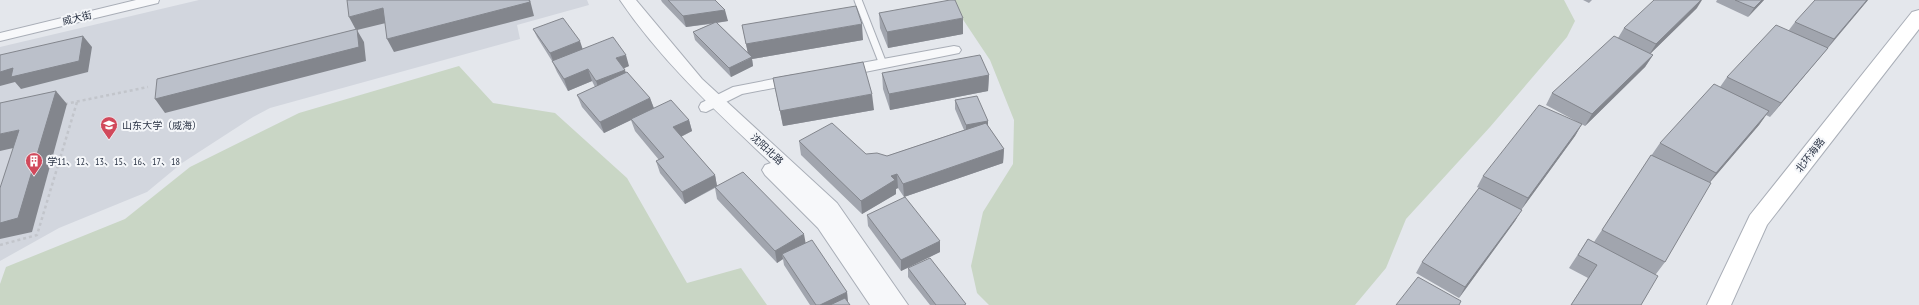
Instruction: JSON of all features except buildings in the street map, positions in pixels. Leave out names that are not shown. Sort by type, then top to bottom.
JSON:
[{"type":"main road","name":"北环海路","points":[[1719,305],[1758,221],[1919,16]]},
{"type":"street","name":"威大街","points":[[0,37],[121,4],[153,0]]},
{"type":"street","name":"沈阳北路","points":[[615,0],[643,38],[690,91],[711,104],[830,208],[898,305]]},
{"type":"street","name":"沈阳北路","points":[[628,0],[655,35],[696,83],[711,104],[825,223],[881,305]]},
{"type":"street","points":[[829,74],[954,50]]},
{"type":"street","points":[[711,104],[738,90],[806,78]]},
{"type":"lane","points":[[858,0],[883,64]]},
{"type":"path","points":[[62,105],[148,87]]},
{"type":"path","points":[[0,245],[37,235],[77,102]]},
{"type":"shaded area","name":"山东大学（威海）","points":[[199,0],[587,0],[589,5],[517,25],[520,39],[270,108],[253,117],[182,163],[147,192],[59,228],[0,261],[0,47]]},
{"type":"green space","points":[[953,0],[1564,0],[1575,21],[1567,37],[1490,127],[1406,219],[1386,268],[1355,305],[989,305],[977,293],[971,266],[983,212],[1013,164],[1014,120],[990,60],[956,9]]},
{"type":"green space","points":[[459,66],[493,103],[555,113],[627,178],[687,283],[741,268],[767,305],[0,305],[0,284],[6,267],[125,219],[190,167],[299,113]]},
{"type":"place","name":"山东大学（威海）","points":[[109,140]]},
{"type":"place","name":"学11、12、13、15、16、17、18","points":[[34,176]]}]
